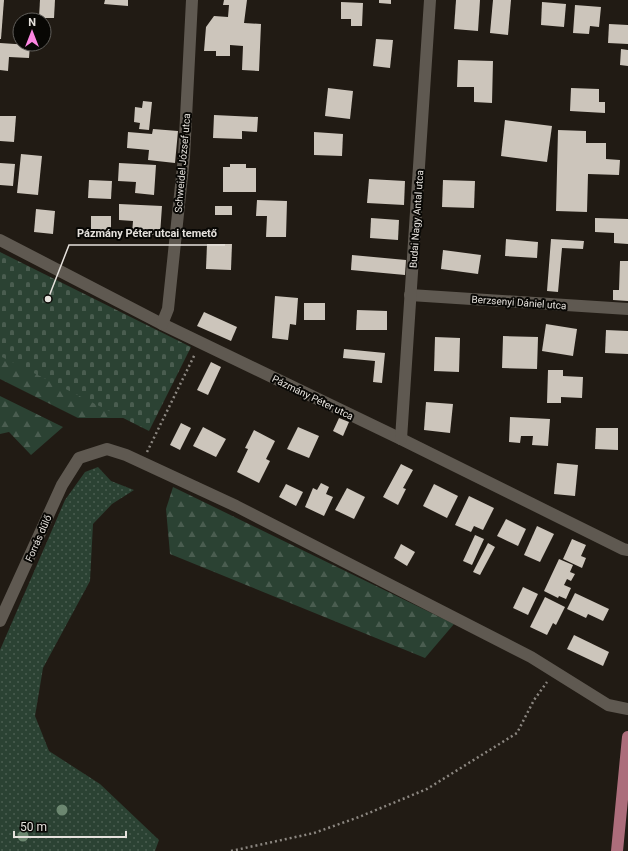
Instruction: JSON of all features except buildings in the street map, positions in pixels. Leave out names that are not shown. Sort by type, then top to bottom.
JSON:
[{"type":"main road","points":[[617,851],[628,737]]},
{"type":"street","name":"Schweidel József utca","points":[[162,324],[168,309],[184,157],[192,0]]},
{"type":"street","name":"Budai Nagy Antal utca","points":[[401,439],[430,0]]},
{"type":"street","name":"Pázmány Péter utca","points":[[0,240],[200,343],[401,439],[623,549],[628,550]]},
{"type":"street","name":"Berzsenyi Dániel utca","points":[[410,295],[628,309]]},
{"type":"street","name":"Forrás dűlő","points":[[0,621],[62,485],[79,458],[106,448],[126,455],[142,463]]},
{"type":"street","points":[[142,463],[236,506],[531,656],[608,705],[628,709]]},
{"type":"path","points":[[142,463],[200,343]]},
{"type":"path","points":[[231,851],[314,833],[359,817],[427,789],[517,733],[534,700],[555,671]]},
{"type":"green space","points":[[0,252],[191,347],[149,431],[0,356]]},
{"type":"green space","points":[[0,298],[145,418],[78,418],[0,379]]},
{"type":"green space","points":[[0,396],[63,427],[31,455],[9,432],[0,434]]},
{"type":"green space","points":[[98,467],[111,481],[134,490],[112,504],[93,524],[90,581],[43,668],[35,716],[49,751],[100,784],[159,840],[155,851],[0,851],[0,650],[65,500],[85,472]]},
{"type":"green space","points":[[173,487],[454,624],[425,658],[170,554],[166,509]]},
{"type":"place","name":"Pázmány Péter utcai temető","points":[[48,299]]}]
